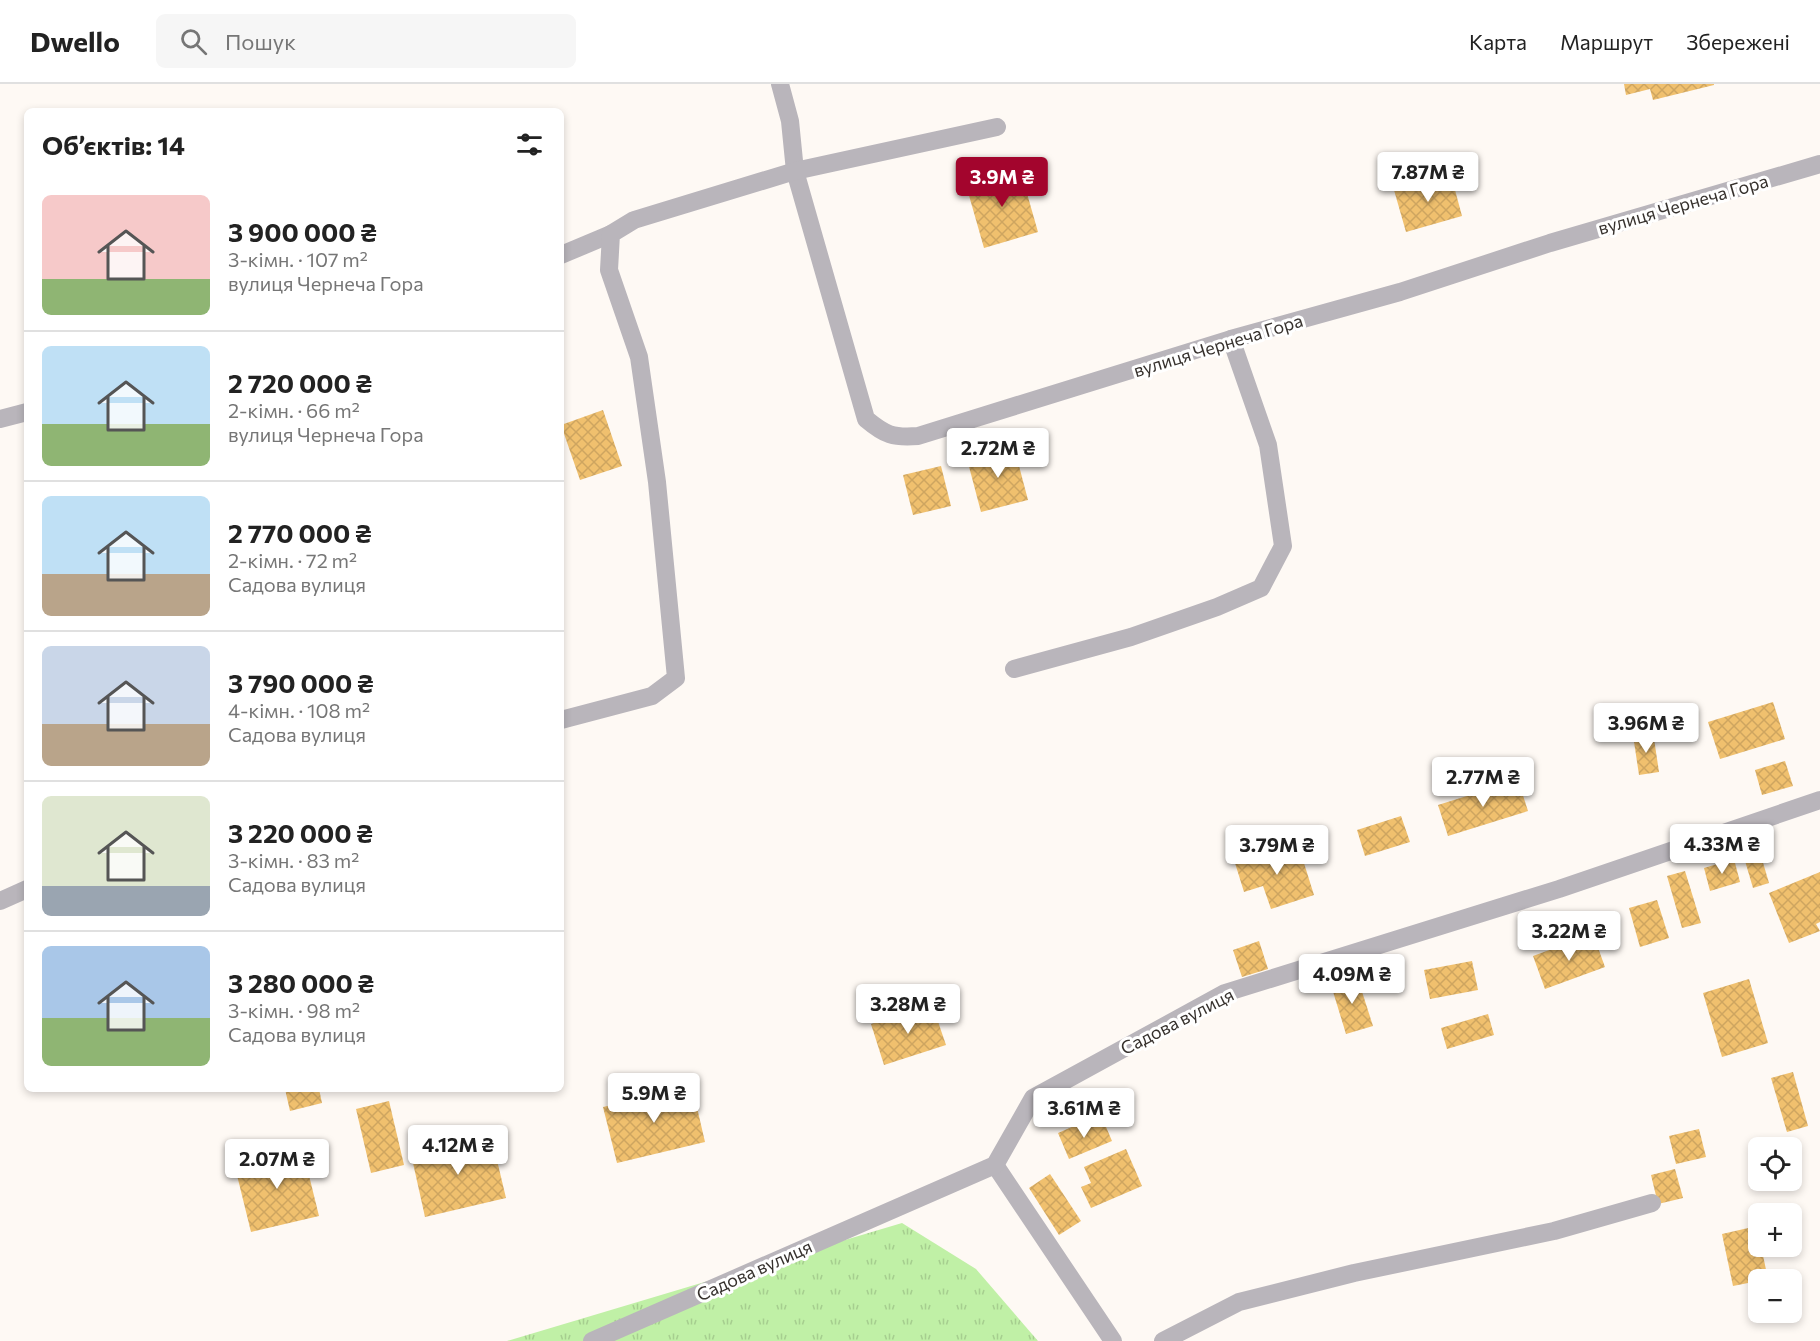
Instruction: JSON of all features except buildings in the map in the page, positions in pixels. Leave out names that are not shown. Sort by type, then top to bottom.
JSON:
[{"type":"street","name":"вулиця Чернеча Гора","points":[[780,84],[790,121],[795,171],[866,418],[880,431],[897,438],[918,436],[1231,339],[1400,292],[1550,243],[1820,164]]},
{"type":"street","points":[[564,254],[611,234],[633,220],[795,171],[997,127]]},
{"type":"street","points":[[564,719],[652,696],[676,678],[652,448],[639,357],[609,270],[611,234]]},
{"type":"street","points":[[1014,669],[1131,637],[1217,607],[1261,588],[1283,546],[1268,444],[1231,339]]},
{"type":"street","points":[[0,419],[24,413]]},
{"type":"street","name":"Садова вулиця","points":[[592,1341],[995,1165],[1033,1098],[1225,993],[1559,889],[1820,800]]},
{"type":"street","points":[[0,901],[24,890]]},
{"type":"street","points":[[995,1165],[1113,1341]]},
{"type":"street","points":[[1163,1341],[1239,1302],[1354,1273],[1554,1231],[1652,1203]]},
{"type":"green space","points":[[902,1223],[976,1269],[1038,1341],[507,1341]]}]
